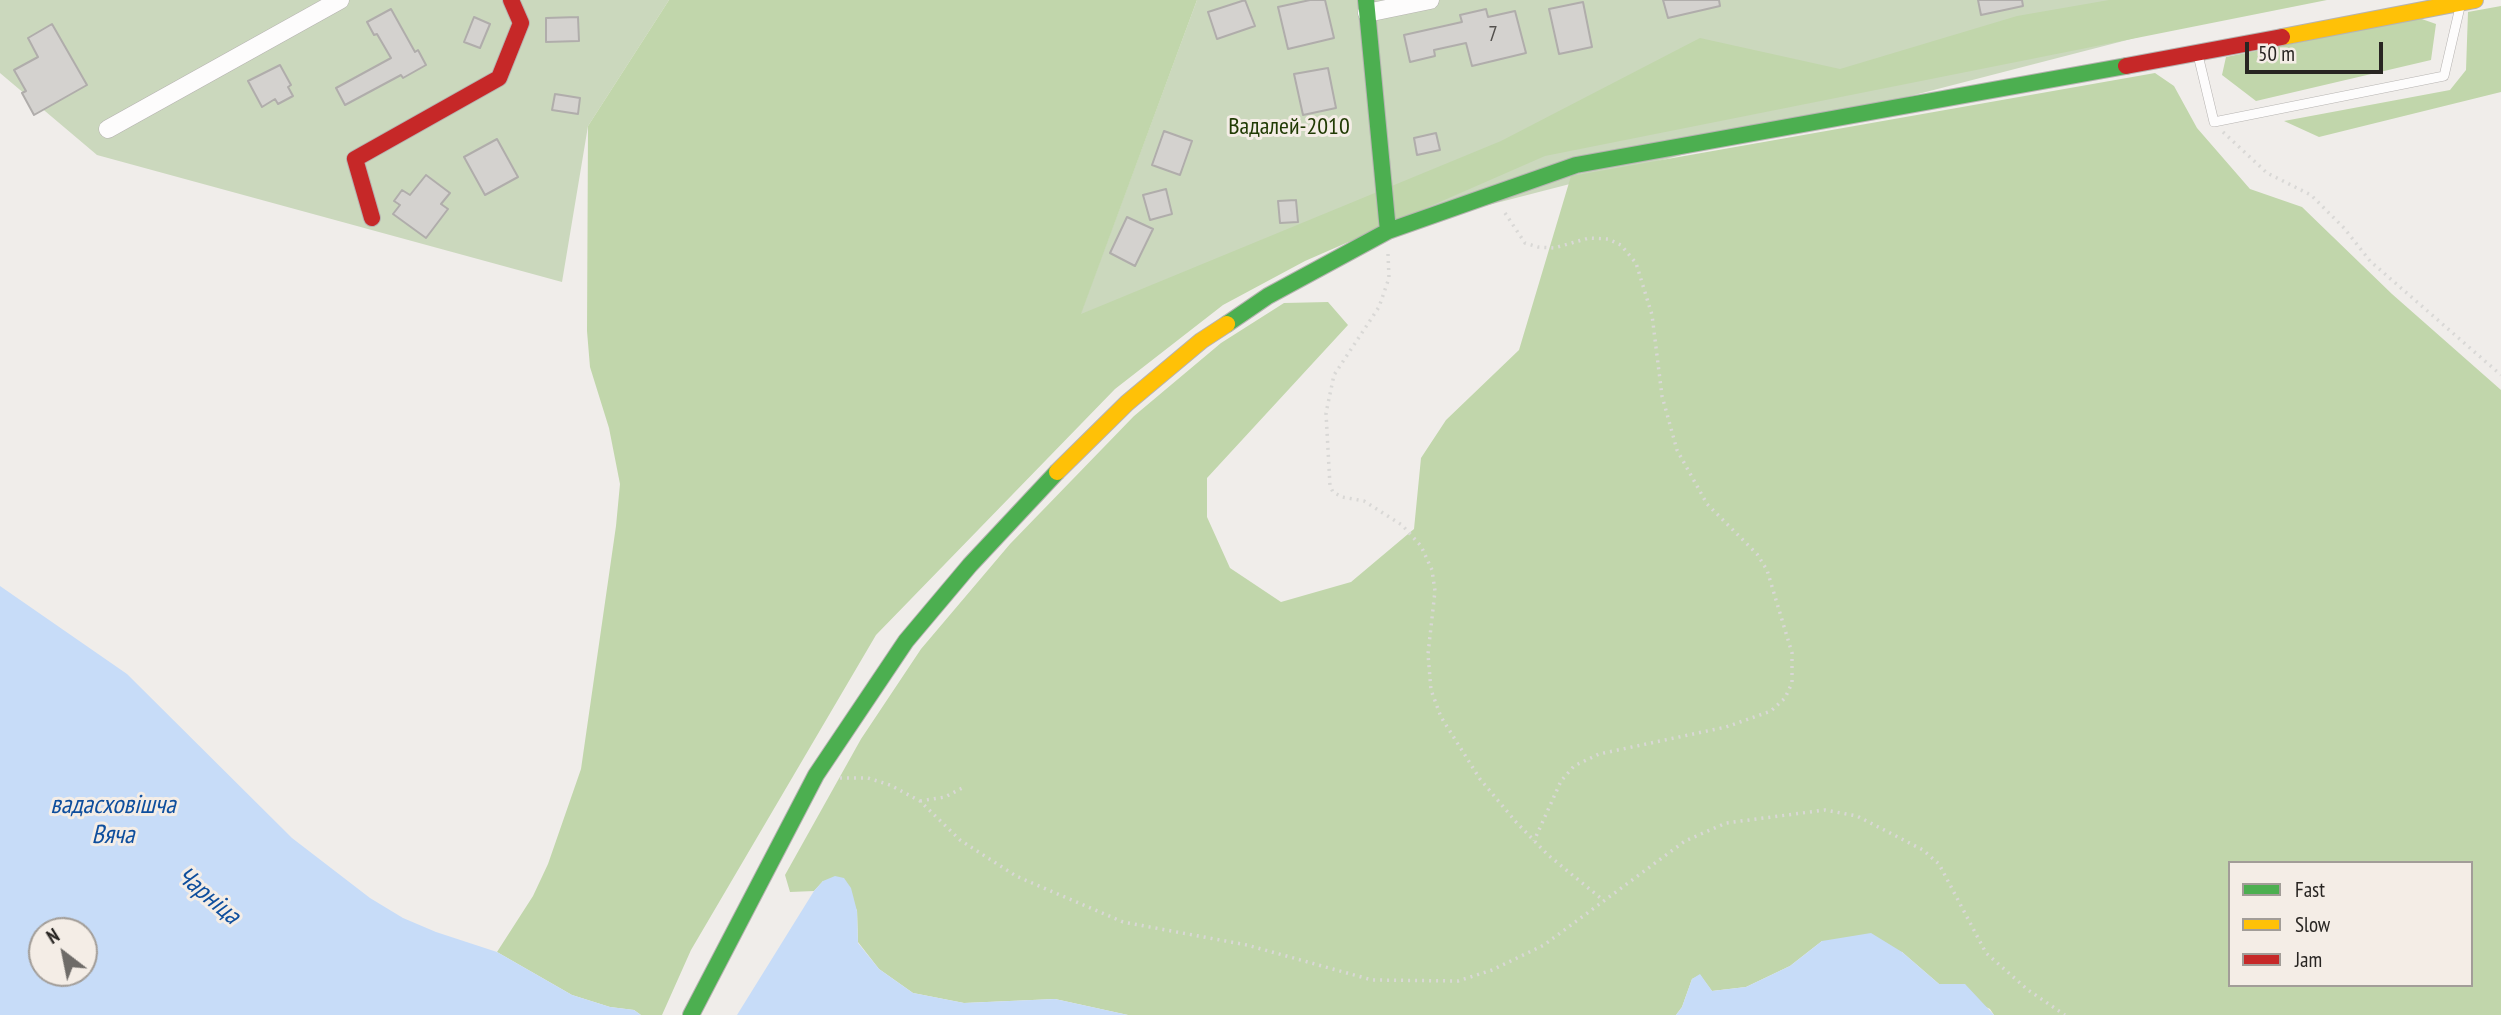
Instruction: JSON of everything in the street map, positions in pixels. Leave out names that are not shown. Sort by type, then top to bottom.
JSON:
[{"type":"street","points":[[108,129],[340,0]]},
{"type":"street","points":[[372,218],[355,159],[499,78],[521,23],[511,0]]},
{"type":"street","points":[[1388,231],[1366,6],[1430,0]]},
{"type":"street","points":[[691,1015],[816,775],[914,631],[1031,498],[1127,403],[1201,341],[1268,296],[1388,231],[1576,165],[2198,53],[2468,1]]},
{"type":"lane","points":[[2198,53],[2214,122],[2444,76],[2468,1]]},
{"type":"path","points":[[2214,122],[2231,142],[2267,173],[2311,195],[2344,228],[2370,261],[2501,375]]},
{"type":"path","points":[[1495,192],[1509,222],[1525,243],[1554,248],[1589,239],[1608,239],[1621,246],[1636,263],[1652,315],[1662,396],[1677,450],[1707,504],[1757,554],[1767,570],[1792,653],[1792,683],[1785,698],[1772,711],[1726,727],[1598,754],[1574,766],[1561,782],[1534,841]]},
{"type":"path","points":[[1388,231],[1389,278],[1379,307],[1334,375],[1326,413],[1327,472],[1330,486],[1333,492],[1364,501],[1402,525],[1421,546],[1432,570],[1435,591],[1428,654],[1431,690],[1441,717],[1480,779],[1534,841],[1603,900]]},
{"type":"path","points":[[816,775],[868,778],[890,785],[920,801],[960,840],[1017,876],[1123,922],[1248,945],[1372,980],[1458,981],[1492,970],[1544,945],[1685,842],[1727,823],[1825,810],[1857,816],[1923,850],[1939,864],[1986,953],[2028,990],[2065,1015]]},
{"type":"path","points":[[920,801],[945,797],[965,786]]},
{"type":"green space","points":[[0,0],[669,0],[588,126],[562,282],[97,155],[0,73]]},
{"type":"green space","points":[[669,0],[1197,0],[1081,314],[1501,141],[1700,38],[1840,69],[2017,16],[2109,0],[2327,0],[1545,156],[1305,261],[1223,305],[1115,389],[876,635],[691,950],[662,1015],[641,1015],[634,1010],[610,1007],[572,995],[497,952],[533,896],[548,864],[581,769],[616,526],[620,484],[609,428],[590,367],[587,331],[588,126]]},
{"type":"green space","name":"Вадалей-2010","points":[[1197,0],[2282,0],[1388,231],[1080,315]]},
{"type":"green space","points":[[2501,6],[2501,92],[2319,137],[2284,121],[2450,90],[2466,70],[2468,12]]},
{"type":"green space","points":[[2419,18],[2436,24],[2431,60],[2256,101],[2222,75],[2226,57]]},
{"type":"green space","points":[[2155,73],[2174,86],[2197,128],[2250,189],[2302,207],[2392,294],[2501,390],[2501,1015],[1994,1015],[1990,1009],[1939,984],[1902,952],[1822,941],[1790,966],[1746,987],[1712,991],[1700,975],[1692,979],[1682,1007],[1676,1015],[1128,1015],[1055,999],[964,1003],[913,993],[879,969],[858,942],[857,910],[823,881],[814,891],[790,892],[785,875],[861,739],[921,649],[1010,544],[1134,416],[1221,343],[1284,303],[1328,302],[1348,325],[1207,478],[1207,517],[1230,568],[1281,602],[1351,582],[1414,529],[1421,458],[1446,420],[1519,350],[1571,176]]},
{"type":"water","name":"вадасховішча Вяча","points":[[0,586],[127,674],[292,838],[370,898],[403,918],[497,952],[572,995],[610,1007],[634,1010],[641,1015],[0,1015]]},
{"type":"water","points":[[835,876],[844,878],[851,888],[857,911],[858,943],[879,969],[913,993],[964,1003],[1055,999],[1128,1015],[737,1015],[814,891],[823,881]]},
{"type":"water","points":[[1871,933],[1902,952],[1939,984],[1965,984],[1994,1015],[1676,1015],[1682,1007],[1692,979],[1700,974],[1712,991],[1746,987],[1790,966],[1822,941]]},
{"type":"building","points":[[1245,0],[1255,26],[1217,39],[1208,12]]},
{"type":"building","points":[[1310,0],[1325,0],[1334,38],[1288,49],[1278,7]]},
{"type":"building","points":[[1663,0],[1719,0],[1720,6],[1668,18]]},
{"type":"building","points":[[1978,0],[2022,0],[2023,6],[1981,15]]},
{"type":"building","points":[[1583,2],[1592,47],[1559,54],[1549,9]]},
{"type":"building","points":[[391,9],[415,52],[418,50],[426,65],[403,78],[401,75],[345,105],[336,88],[391,58],[367,22]]},
{"type":"building","points":[[1486,9],[1488,17],[1515,11],[1526,53],[1472,66],[1466,43],[1434,50],[1435,56],[1410,62],[1404,35],[1462,22],[1460,15]]},
{"type":"building","points":[[474,17],[490,24],[480,48],[464,42]]},
{"type":"building","points":[[578,17],[579,41],[546,42],[546,18]]},
{"type":"building","points":[[52,24],[87,85],[34,115],[22,93],[26,91],[14,70],[38,57],[28,38]]},
{"type":"building","points":[[280,65],[291,85],[288,87],[293,96],[278,104],[275,99],[262,107],[248,81]]},
{"type":"building","points":[[1328,68],[1336,108],[1303,115],[1294,74]]},
{"type":"building","points":[[555,94],[580,98],[578,114],[552,110]]},
{"type":"building","points":[[1164,131],[1192,141],[1180,175],[1152,165]]},
{"type":"building","points":[[1436,133],[1440,150],[1417,155],[1414,138]]},
{"type":"building","points":[[497,139],[518,177],[485,195],[464,157]]},
{"type":"building","points":[[426,175],[450,193],[441,204],[448,209],[426,238],[393,214],[400,205],[394,201],[402,190],[410,195]]},
{"type":"building","points":[[1166,189],[1172,214],[1150,220],[1143,195]]},
{"type":"building","points":[[1296,200],[1298,222],[1280,223],[1278,201]]},
{"type":"building","points":[[1127,217],[1153,229],[1135,266],[1110,253]]},
{"type":"traffic: fast","points":[[1366,0],[1388,231]]},
{"type":"traffic: fast","points":[[1227,324],[1268,296],[1388,231],[1576,165],[2126,66]]},
{"type":"traffic: fast","points":[[691,1015],[816,775],[906,641],[970,565],[1057,472]]},
{"type":"traffic: slow","points":[[2282,37],[2475,0]]},
{"type":"traffic: slow","points":[[1057,472],[1127,403],[1201,341],[1227,324]]},
{"type":"traffic: jam","points":[[372,218],[355,159],[499,78],[521,23],[511,0]]},
{"type":"traffic: jam","points":[[2126,66],[2282,37]]},
{"type":"water label","name":"Чарніца","points":[[208,896]]}]
